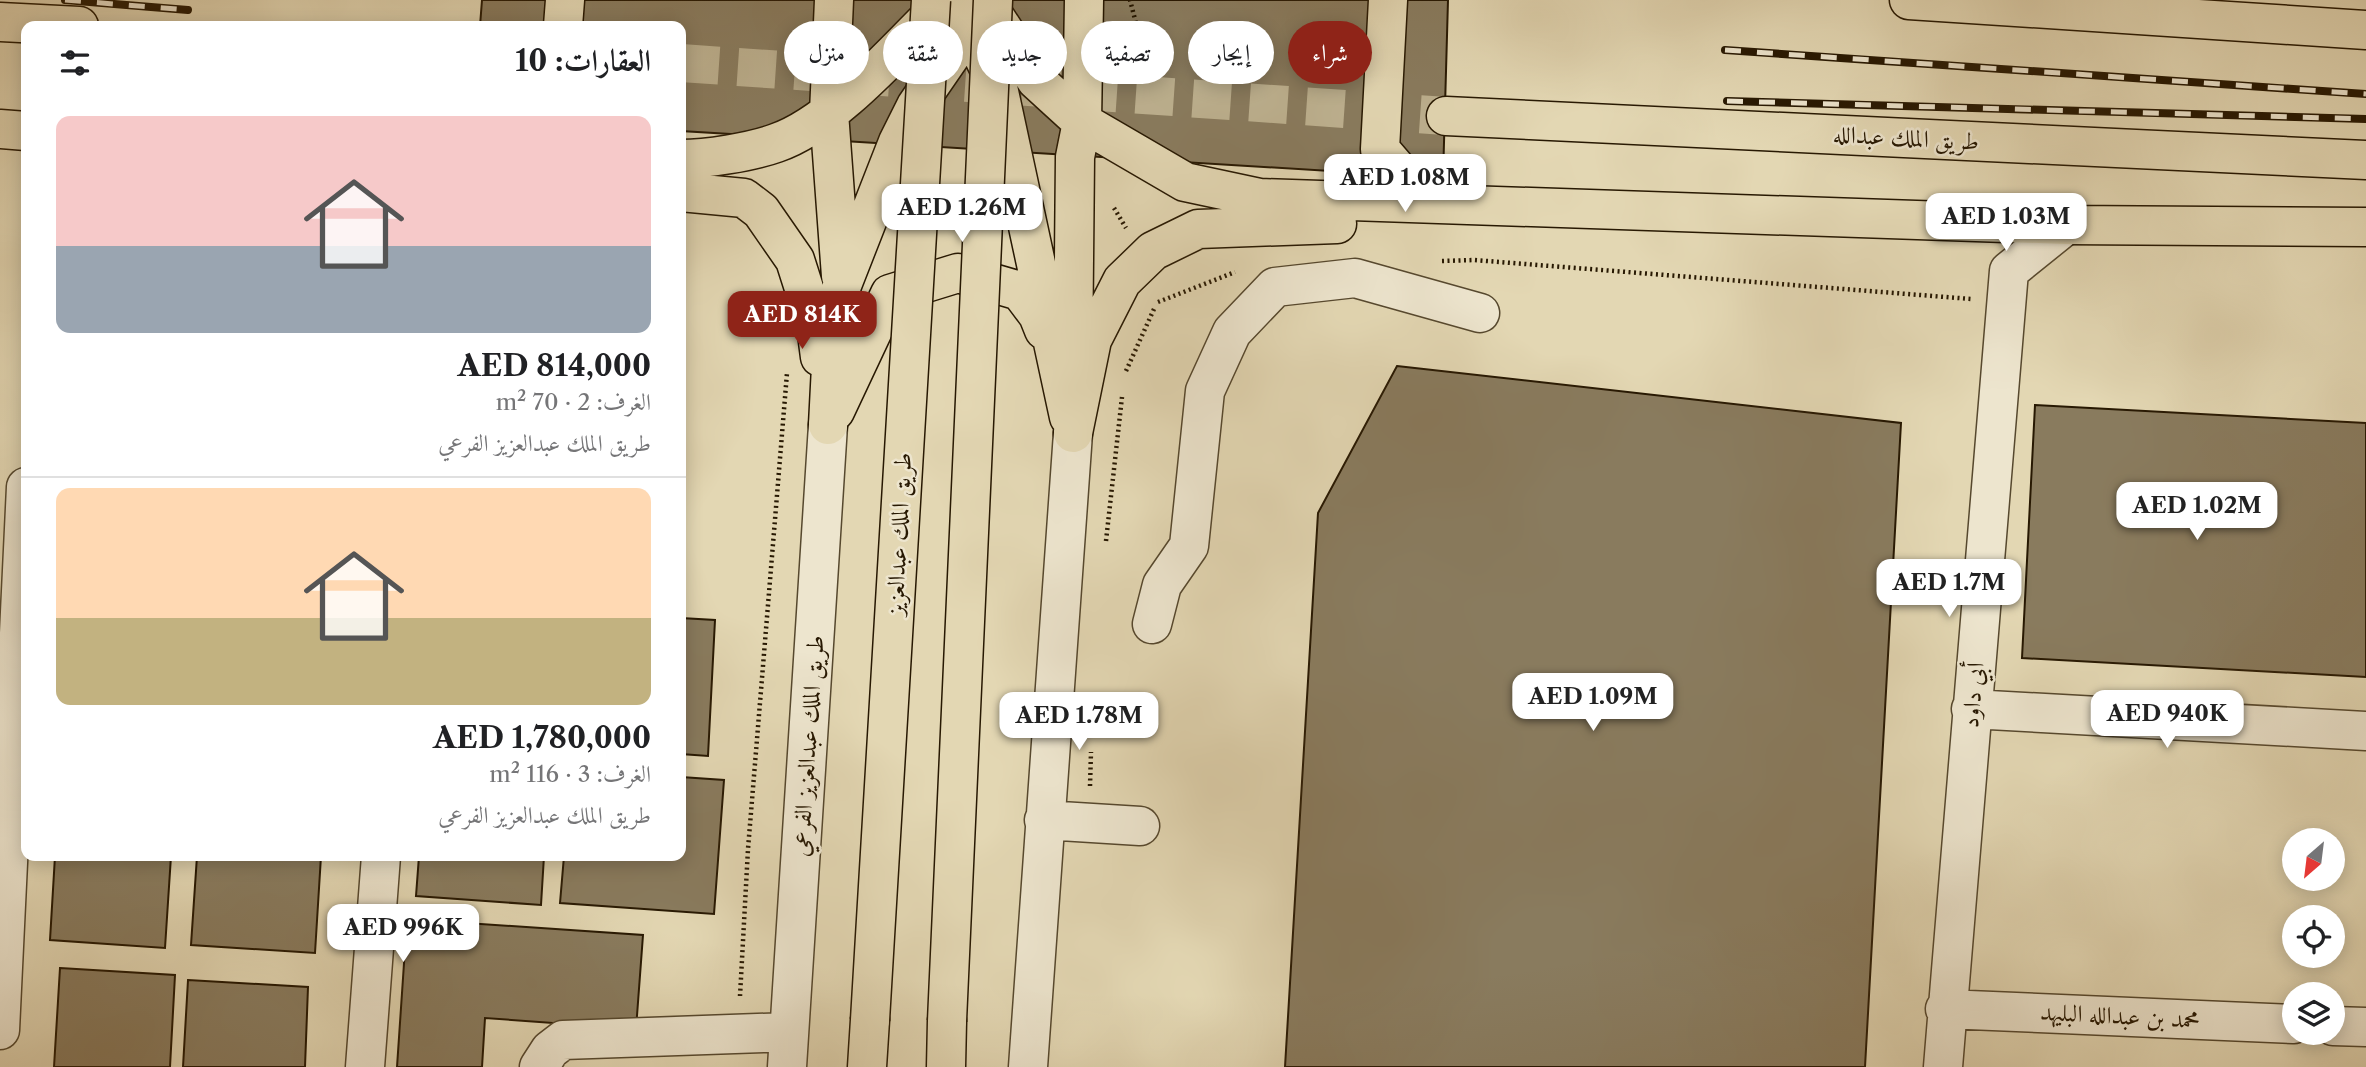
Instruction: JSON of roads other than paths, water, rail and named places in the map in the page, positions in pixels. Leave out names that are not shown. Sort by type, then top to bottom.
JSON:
[{"type":"main road","points":[[563,21],[565,0]]},
{"type":"main road","points":[[834,0],[829,113],[842,285]]},
{"type":"main road","name":"طريق الملك عبدالعزيز","points":[[867,1067],[930,0]]},
{"type":"main road","points":[[1073,433],[1075,158],[1082,122],[1084,0]]},
{"type":"main road","points":[[1388,0],[1380,149],[1410,184],[1444,197],[1647,213]]},
{"type":"main road","points":[[1909,0],[2366,30]]},
{"type":"main road","points":[[686,158],[775,144],[829,113],[974,4]]},
{"type":"main road","points":[[974,4],[1035,80],[1082,122],[1185,182],[1260,198],[2066,225],[2366,228]]},
{"type":"main road","points":[[828,425],[832,346],[842,285],[898,142],[974,4]]},
{"type":"main road","points":[[974,4],[998,87],[1073,433]]},
{"type":"main road","points":[[946,1067],[974,4]]},
{"type":"main road","points":[[0,22],[21,23]]},
{"type":"main road","name":"طريق الملك عبدالله","points":[[1446,116],[2366,160]]},
{"type":"main road","points":[[0,129],[21,131]]},
{"type":"main road","points":[[686,192],[744,198],[761,211],[795,260],[816,327],[828,425]]},
{"type":"main road","points":[[1073,433],[1092,340],[1122,282],[1147,256],[1198,229],[1647,213]]},
{"type":"main road","points":[[828,425],[890,294],[958,274],[1020,291],[1038,315],[1073,433]]},
{"type":"street","name":"أبي داود","points":[[1943,1067],[1945,1009],[2009,271],[2066,225]]},
{"type":"street","points":[[1153,624],[1162,585],[1189,546],[1205,391],[1232,332],[1275,287],[1355,278],[1480,313]]},
{"type":"street","name":"طريق الملك عبدالعزيز الفرعي","points":[[788,1050],[828,425]]},
{"type":"street","points":[[1028,1067],[1073,433]]},
{"type":"street","points":[[0,1030],[11,562],[21,512]]},
{"type":"street","points":[[1972,709],[2366,731]]},
{"type":"street","points":[[1044,820],[1140,825]]},
{"type":"street","points":[[365,1067],[381,861]]},
{"type":"street","name":"محمد بن عبدالله البليهد","points":[[1945,1009],[2282,1023]]},
{"type":"street","points":[[2345,1026],[2366,1027]]},
{"type":"street","points":[[538,1067],[550,1050],[563,1041],[738,1034],[788,1050]]},
{"type":"tunnel","points":[[686,63],[1446,116]]},
{"type":"railway","points":[[65,0],[188,10]]},
{"type":"railway","points":[[1725,50],[2366,94]]},
{"type":"railway","points":[[1727,101],[2366,119]]}]
